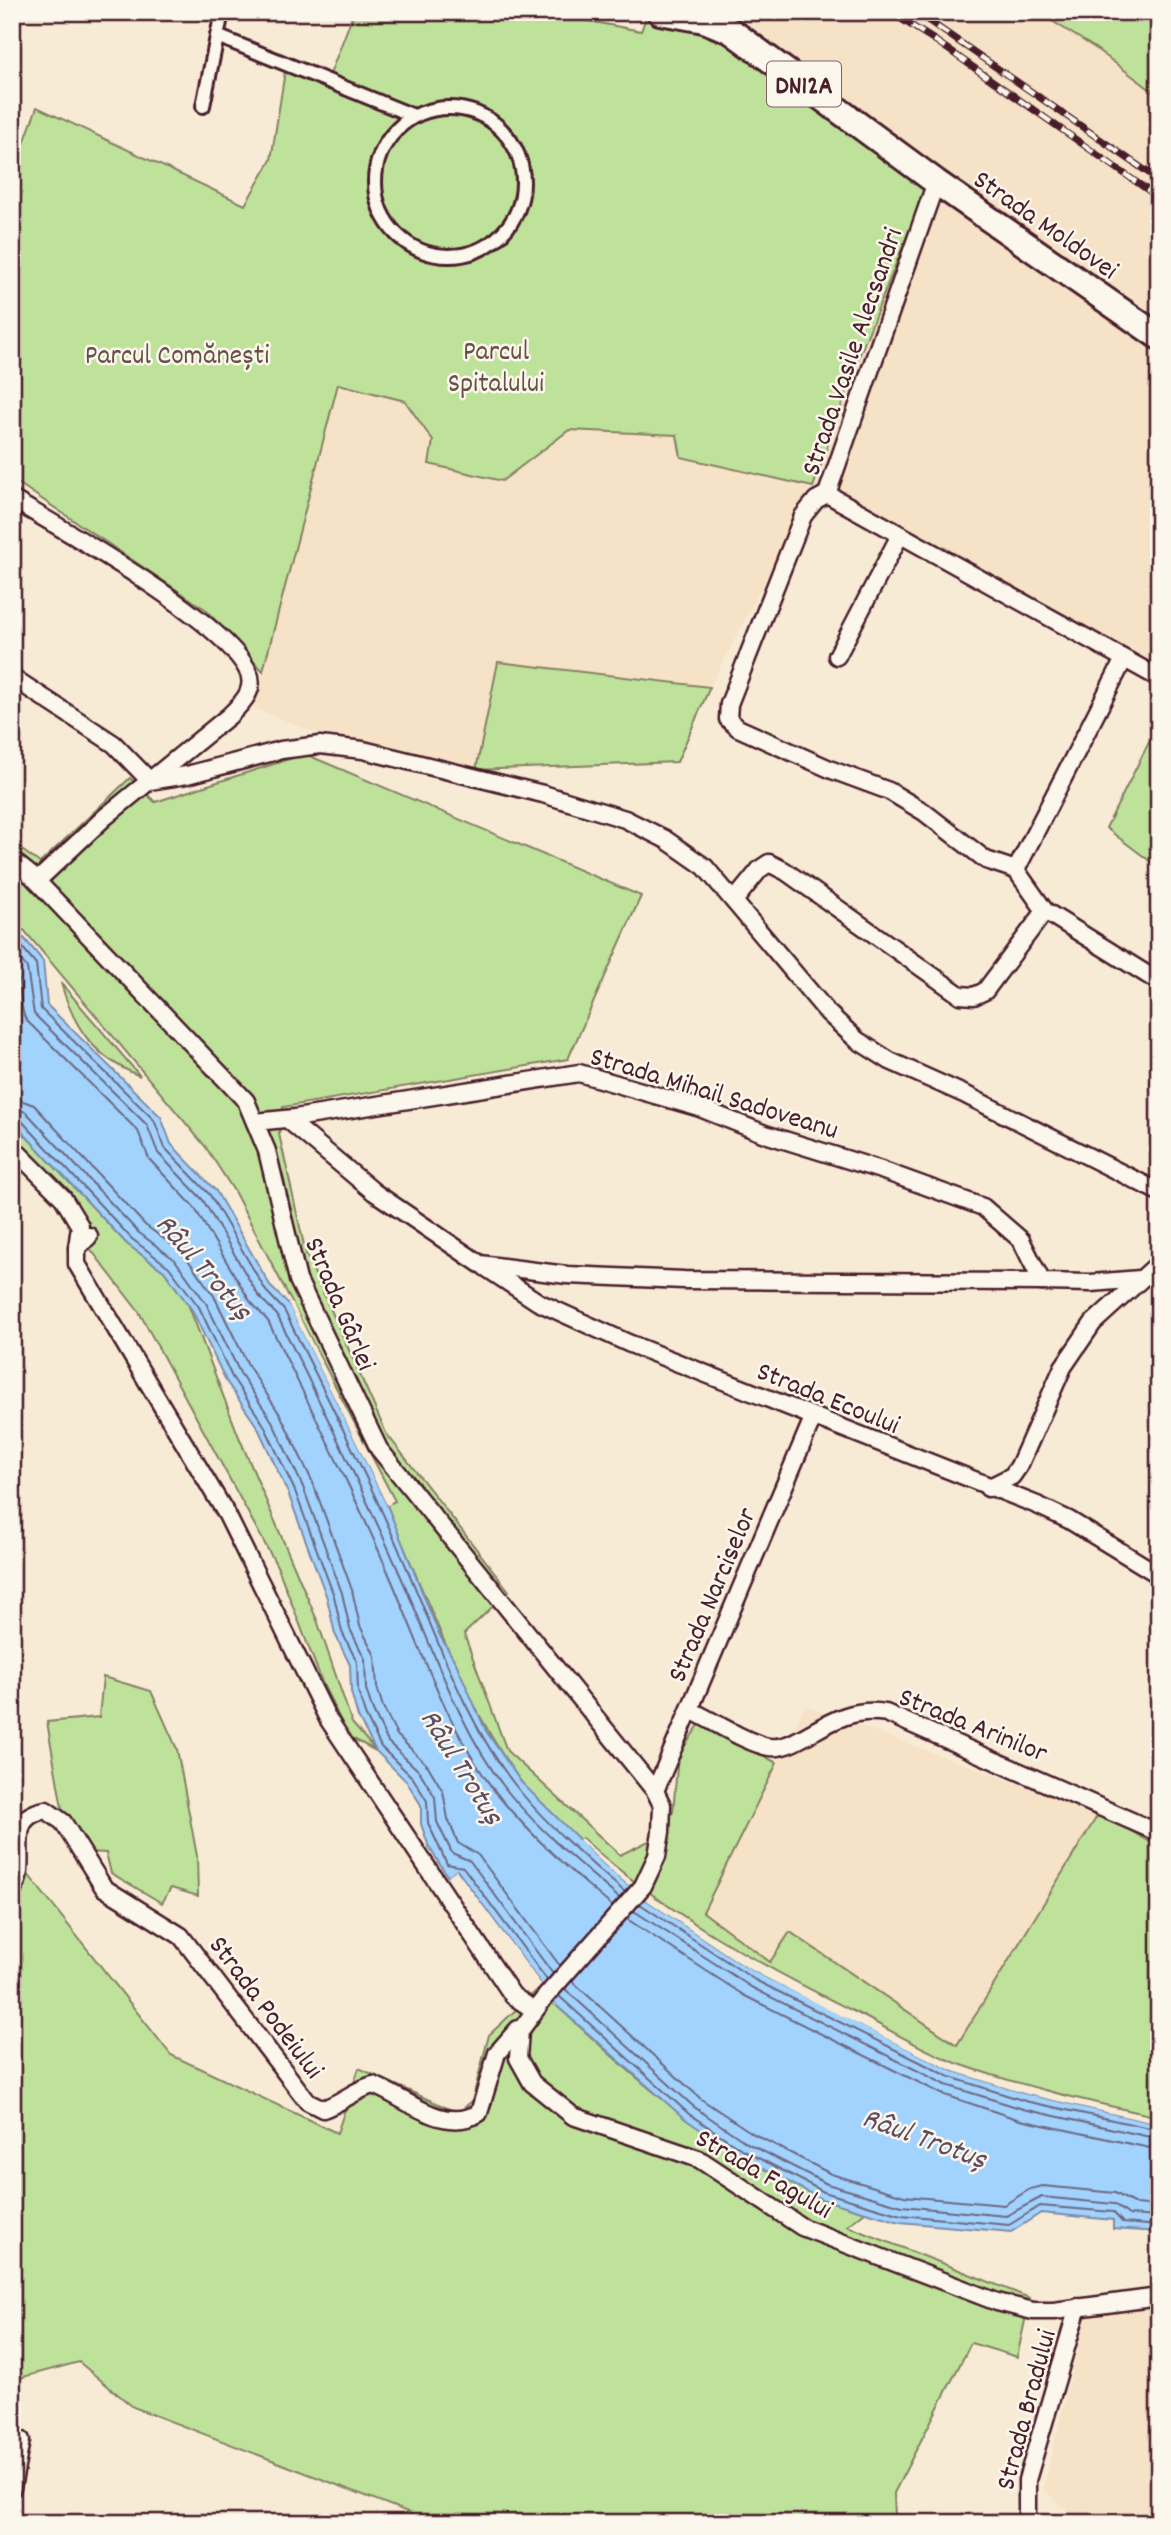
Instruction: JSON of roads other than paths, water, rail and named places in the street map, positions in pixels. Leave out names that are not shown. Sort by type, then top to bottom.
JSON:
[{"type":"main road","name":"DN12A","points":[[660,12],[704,20],[731,31],[936,182]]},
{"type":"main road","name":"Strada Moldovei","points":[[936,182],[1159,337]]},
{"type":"street","points":[[203,106],[222,12]]},
{"type":"street","points":[[217,36],[414,116],[438,108],[464,109],[488,118],[507,135],[520,157],[524,180],[521,204],[510,226],[493,243],[471,254],[447,257],[424,252],[403,241],[387,223],[377,201],[374,177],[380,154],[394,132],[414,116]]},
{"type":"street","name":"Strada Vasile Alecsandri","points":[[936,182],[827,494],[1159,678]]},
{"type":"street","points":[[827,494],[816,500],[803,516],[729,704],[728,719],[738,728],[819,765],[889,791],[925,812],[986,860],[1016,870],[1045,911],[1159,982]]},
{"type":"street","points":[[12,499],[190,612],[216,634],[249,672],[250,688],[246,699],[105,817],[37,881]]},
{"type":"street","points":[[837,656],[900,536]]},
{"type":"street","points":[[1016,870],[1124,659]]},
{"type":"street","points":[[12,677],[114,744],[150,781]]},
{"type":"street","points":[[150,781],[187,775],[303,746],[320,745],[363,750],[575,802],[625,819],[665,839],[705,867],[828,1013],[857,1040],[890,1060],[1159,1192]]},
{"type":"street","name":"Strada Gârlei","points":[[12,860],[37,881],[246,1101],[267,1151],[298,1280],[379,1449],[636,1771],[655,1791]]},
{"type":"street","points":[[734,901],[760,869],[769,863],[960,995],[974,996],[985,991],[1045,911]]},
{"type":"street","name":"Strada Mihail Sadoveanu","points":[[255,1122],[579,1073],[699,1108],[765,1134],[938,1189],[983,1208],[1021,1240],[1041,1283]]},
{"type":"street","points":[[287,1119],[374,1192],[480,1264],[567,1275],[684,1280],[1041,1283],[1140,1279]]},
{"type":"street","points":[[12,1147],[69,1207],[80,1226],[83,1242],[77,1264],[227,1515],[328,1719],[513,1996],[530,2014]]},
{"type":"street","points":[[988,1488],[1012,1476],[1063,1367],[1093,1323],[1159,1263]]},
{"type":"street","name":"Strada Ecoului","points":[[480,1264],[538,1302],[616,1338],[1069,1520],[1159,1575]]},
{"type":"street","name":"Strada Narciselor","points":[[655,1791],[813,1418]]},
{"type":"street","name":"Strada Arinilor","points":[[691,1710],[768,1747],[783,1745],[853,1712],[886,1713],[1159,1833]]},
{"type":"street","name":"Strada Fagului","points":[[655,1791],[662,1805],[661,1832],[657,1856],[643,1886],[530,2014],[516,2049],[524,2071],[546,2096],[573,2116],[699,2159],[802,2227],[1016,2307],[1054,2311],[1159,2297]]},
{"type":"street","name":"Strada Podeiului","points":[[18,1833],[22,1819],[32,1812],[46,1810],[63,1822],[104,1888],[181,1936],[307,2101],[323,2109],[341,2104],[359,2089],[373,2085],[440,2119],[466,2121],[479,2113],[486,2099],[490,2072],[497,2053],[530,2014]]},
{"type":"street","points":[[12,1814],[18,1833],[18,1884],[12,1892]]},
{"type":"street","name":"Strada Bradului","points":[[1027,2523],[1027,2480],[1078,2307]]},
{"type":"street","points":[[12,2488],[21,2440]]},
{"type":"water","name":"Râul Trotuș","points":[[24,938],[43,961],[47,1005],[161,1117],[171,1144],[216,1191],[271,1287],[290,1306],[387,1505],[440,1636],[456,1663],[486,1731],[521,1782],[606,1866],[645,1899],[746,1967],[953,2071],[1027,2094],[1159,2124],[1159,2232],[1113,2229],[1113,2220],[1041,2213],[1011,2232],[900,2222],[821,2199],[739,2156],[685,2119],[558,2007],[457,1870],[448,1877],[429,1847],[421,1824],[421,1805],[407,1782],[376,1751],[358,1717],[351,1692],[350,1665],[335,1634],[327,1598],[288,1493],[258,1428],[226,1381],[192,1310],[164,1271],[127,1244],[12,1121],[12,940]]},
{"type":"railway","points":[[890,12],[936,41],[1159,198]]},
{"type":"railway","points":[[916,12],[1159,180]]},
{"type":"park label","name":"Parcul Comănești","points":[[177,353]]},
{"type":"park label","name":"Parcul Spitalului","points":[[496,365]]}]
